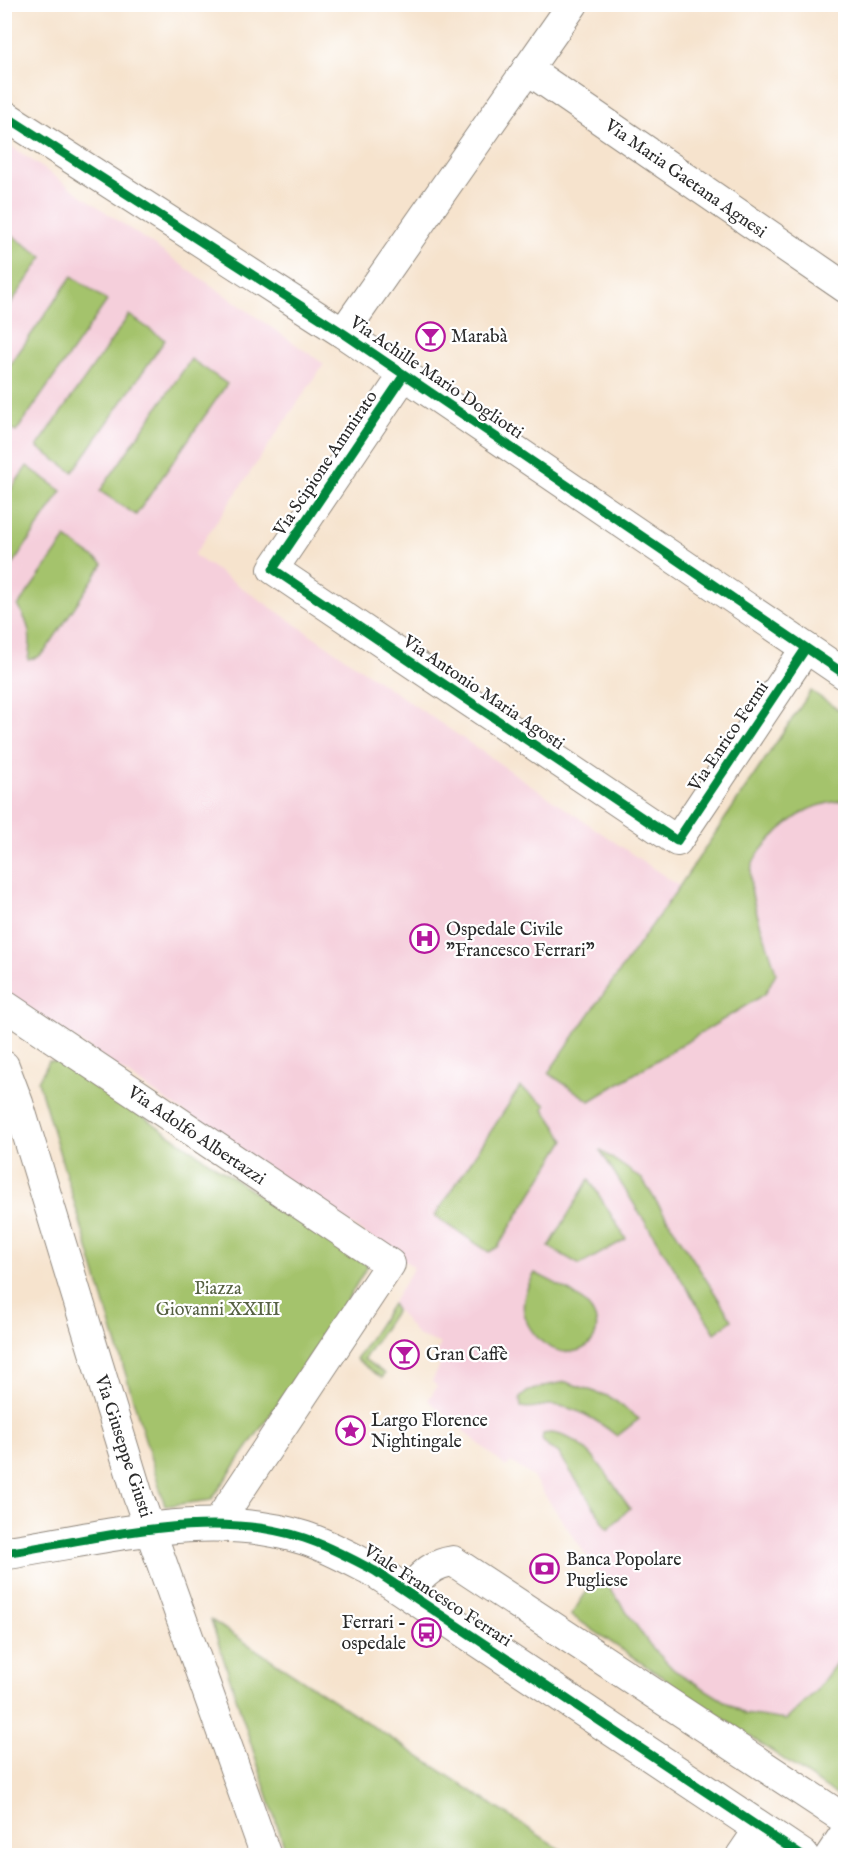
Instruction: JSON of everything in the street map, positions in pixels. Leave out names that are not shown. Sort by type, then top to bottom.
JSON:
[{"type":"street","points":[[343,333],[573,4]]},
{"type":"street","name":"Via Maria Gaetana Agnesi","points":[[527,69],[846,288]]},
{"type":"street","name":"Via Achille Mario Dogliotti","points":[[4,115],[343,333],[846,675]]},
{"type":"street","name":"Via Scipione Ammirato","points":[[273,569],[404,375]]},
{"type":"street","name":"Via Antonio Maria Agosti","points":[[273,569],[677,842]]},
{"type":"street","name":"Via Enrico Fermi","points":[[677,842],[807,648]]},
{"type":"street","name":"Via Adolfo Albertazzi","points":[[4,1005],[390,1264],[217,1524]]},
{"type":"street","name":"Via Giuseppe Giusti","points":[[4,1066],[11,1107],[150,1530],[266,1856]]},
{"type":"street","name":"Viale Francesco Ferrari","points":[[4,1553],[150,1530],[217,1524],[257,1528],[304,1538],[375,1571],[802,1856]]},
{"type":"street","points":[[4,1572],[50,1546]]},
{"type":"street","name":"Viale Francesco Ferrari","points":[[407,1592],[428,1570],[439,1563],[453,1561],[846,1820]]},
{"type":"street","points":[[741,1856],[760,1828]]},
{"type":"street","points":[[830,1856],[846,1832]]},
{"type":"shaded area","name":"Ospedale Civile \"Francesco Ferrari\"","points":[[11,146],[324,364],[194,555],[679,886],[811,691],[845,714],[846,1794],[842,1799],[571,1615],[598,1573],[532,1476],[511,1462],[506,1467],[428,1400],[437,1387],[432,1381],[443,1359],[436,1352],[441,1344],[417,1335],[392,1304],[414,1267],[5,992],[4,155]]},
{"type":"green space","points":[[7,232],[43,257],[5,312],[4,236]]},
{"type":"green space","points":[[72,276],[107,301],[16,432],[5,424],[5,372]]},
{"type":"green space","points":[[129,315],[165,340],[73,472],[37,447]]},
{"type":"green space","points":[[191,359],[227,384],[136,515],[100,491]]},
{"type":"green space","points":[[27,466],[62,491],[5,576],[5,498]]},
{"type":"green space","points":[[66,538],[103,564],[46,650],[38,657],[28,660],[29,632],[18,606]]},
{"type":"green space","points":[[811,691],[845,714],[845,800],[818,806],[796,817],[767,843],[752,865],[752,895],[776,973],[765,994],[590,1101],[548,1073],[679,887]]},
{"type":"green space","name":"Piazza Giovanni XXIII","points":[[49,1061],[63,1062],[264,1199],[368,1265],[331,1327],[211,1500],[165,1506],[38,1081]]},
{"type":"green space","points":[[520,1087],[546,1105],[544,1109],[565,1140],[498,1247],[489,1252],[435,1216]]},
{"type":"green space","points":[[600,1150],[642,1179],[732,1320],[715,1333]]},
{"type":"green space","points":[[589,1179],[626,1239],[580,1265],[549,1247]]},
{"type":"green space","points":[[535,1273],[578,1297],[594,1315],[597,1326],[594,1338],[586,1347],[575,1351],[560,1351],[544,1344],[534,1334],[523,1309],[526,1292]]},
{"type":"green space","points":[[392,1304],[396,1310],[364,1359],[385,1374],[382,1378],[356,1359]]},
{"type":"green space","points":[[566,1382],[610,1397],[639,1419],[617,1436],[595,1420],[572,1409],[554,1405],[521,1407],[520,1398],[527,1392]]},
{"type":"green space","points":[[551,1433],[576,1442],[587,1451],[606,1473],[630,1508],[608,1529],[558,1452],[549,1448],[542,1440],[543,1434]]},
{"type":"green space","points":[[599,1573],[650,1645],[674,1670],[745,1714],[786,1720],[815,1692],[845,1651],[846,1794],[842,1799],[571,1615]]},
{"type":"green space","points":[[211,1620],[569,1855],[287,1855]]},
{"type":"cycle path","points":[[4,115],[343,333],[846,675]]},
{"type":"cycle path","points":[[404,375],[273,569],[677,841],[806,648]]},
{"type":"cycle path","points":[[4,1553],[117,1534],[193,1525],[230,1525],[268,1529],[313,1541],[375,1571],[802,1856]]},
{"type":"place","name":"Marabà","points":[[430,336]]},
{"type":"place","name":"Ospedale Civile \"Francesco Ferrari\"","points":[[425,939]]},
{"type":"place","name":"Gran Caffè","points":[[405,1354]]},
{"type":"place","name":"Largo Florence Nightingale","points":[[350,1430]]},
{"type":"place","name":"Banca Popolare Pugliese","points":[[545,1569]]},
{"type":"place","name":"Ferrari - ospedale","points":[[427,1632]]}]
